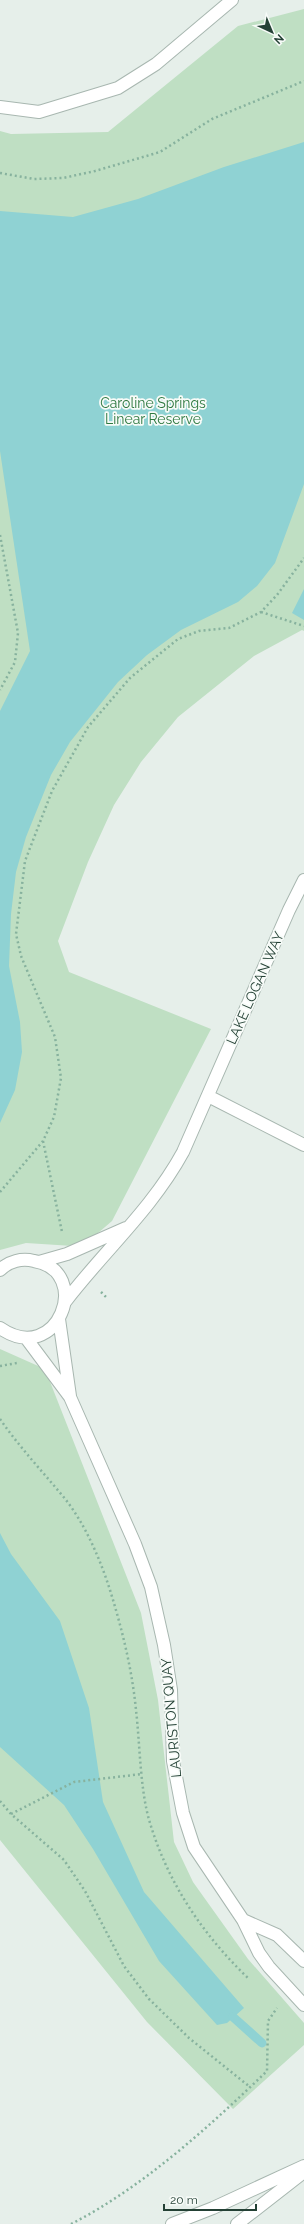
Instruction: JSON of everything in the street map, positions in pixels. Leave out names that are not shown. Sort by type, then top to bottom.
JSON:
[{"type":"street","points":[[0,107],[39,112],[118,88],[156,64],[232,0]]},
{"type":"street","name":"LAKE LOGAN WAY","points":[[65,1302],[85,1276],[147,1208],[168,1180],[183,1152],[289,910],[304,880]]},
{"type":"street","points":[[208,1096],[304,1146]]},
{"type":"street","name":"LAKE LOGAN WAY","points":[[39,1262],[67,1254],[129,1227]]},
{"type":"street","points":[[0,1270],[13,1262],[26,1259],[39,1262],[51,1268],[60,1277],[65,1290],[65,1302],[59,1319],[50,1329],[39,1336],[26,1338],[3,1332]]},
{"type":"street","name":"LAURISTON QUAY","points":[[59,1319],[70,1397]]},
{"type":"street","name":"LAURISTON QUAY","points":[[26,1338],[70,1397],[135,1544],[151,1587],[164,1644],[171,1690],[173,1761],[182,1812],[194,1847],[243,1920],[259,1952],[269,1967],[304,2005]]},
{"type":"street","points":[[243,1920],[277,1935],[304,1961]]},
{"type":"street","points":[[172,2224],[213,2208],[304,2166]]},
{"type":"street","points":[[237,2224],[304,2172]]},
{"type":"path","points":[[0,173],[34,179],[63,178],[95,171],[160,152],[212,119],[304,81]]},
{"type":"path","points":[[0,536],[18,633],[15,662],[0,690]]},
{"type":"path","points":[[0,1192],[43,1141],[54,1117],[61,1078],[55,1037],[21,956],[16,934],[25,861],[52,791],[88,727],[130,678],[178,639],[199,632],[229,628],[261,612],[277,595],[304,558]]},
{"type":"path","points":[[261,612],[304,626]]},
{"type":"path","points":[[43,1141],[54,1202],[67,1254]]},
{"type":"path","points":[[85,1276],[108,1299]]},
{"type":"path","points":[[0,1420],[17,1444],[66,1501],[90,1540],[109,1589],[125,1643],[136,1709],[142,1774],[149,1822],[172,1880],[207,1935],[250,1980]]},
{"type":"path","points":[[11,1814],[74,1782],[142,1774]]},
{"type":"path","points":[[0,1801],[11,1814],[64,1860],[85,1891],[124,1966],[149,1999],[189,2038],[250,2087]]},
{"type":"path","points":[[272,2002],[277,2007]]},
{"type":"path","points":[[71,2224],[89,2215],[155,2169],[215,2121],[267,2071],[268,2021]]},
{"type":"green space","name":"Caroline Springs Linear Reserve","points":[[304,9],[304,631],[302,630],[254,656],[178,717],[141,762],[114,805],[88,862],[58,941],[69,972],[211,1029],[112,1221],[91,1239],[73,1246],[26,1243],[0,1250],[0,131],[11,134],[108,132],[238,26]]},
{"type":"green space","points":[[0,1349],[45,1369],[141,1613],[158,1700],[174,1842],[193,1882],[248,1959],[304,2023],[304,2045],[233,2109],[147,2022],[0,1840]]},
{"type":"water","points":[[304,142],[304,484],[275,563],[257,586],[238,602],[181,630],[147,655],[118,682],[70,742],[51,775],[26,837],[16,872],[11,914],[9,966],[20,1022],[22,1052],[15,1090],[0,1123],[0,711],[30,651],[0,451],[0,211],[73,217],[138,199],[224,167]]},
{"type":"water","points":[[304,589],[304,620],[292,613]]},
{"type":"water","points":[[0,1533],[11,1554],[60,1621],[89,1708],[103,1802],[144,1892],[244,2008],[227,2023],[217,2025],[159,1961],[93,1849],[64,1805],[0,1747]]},
{"type":"waterway","points":[[233,2017],[262,2043]]}]
